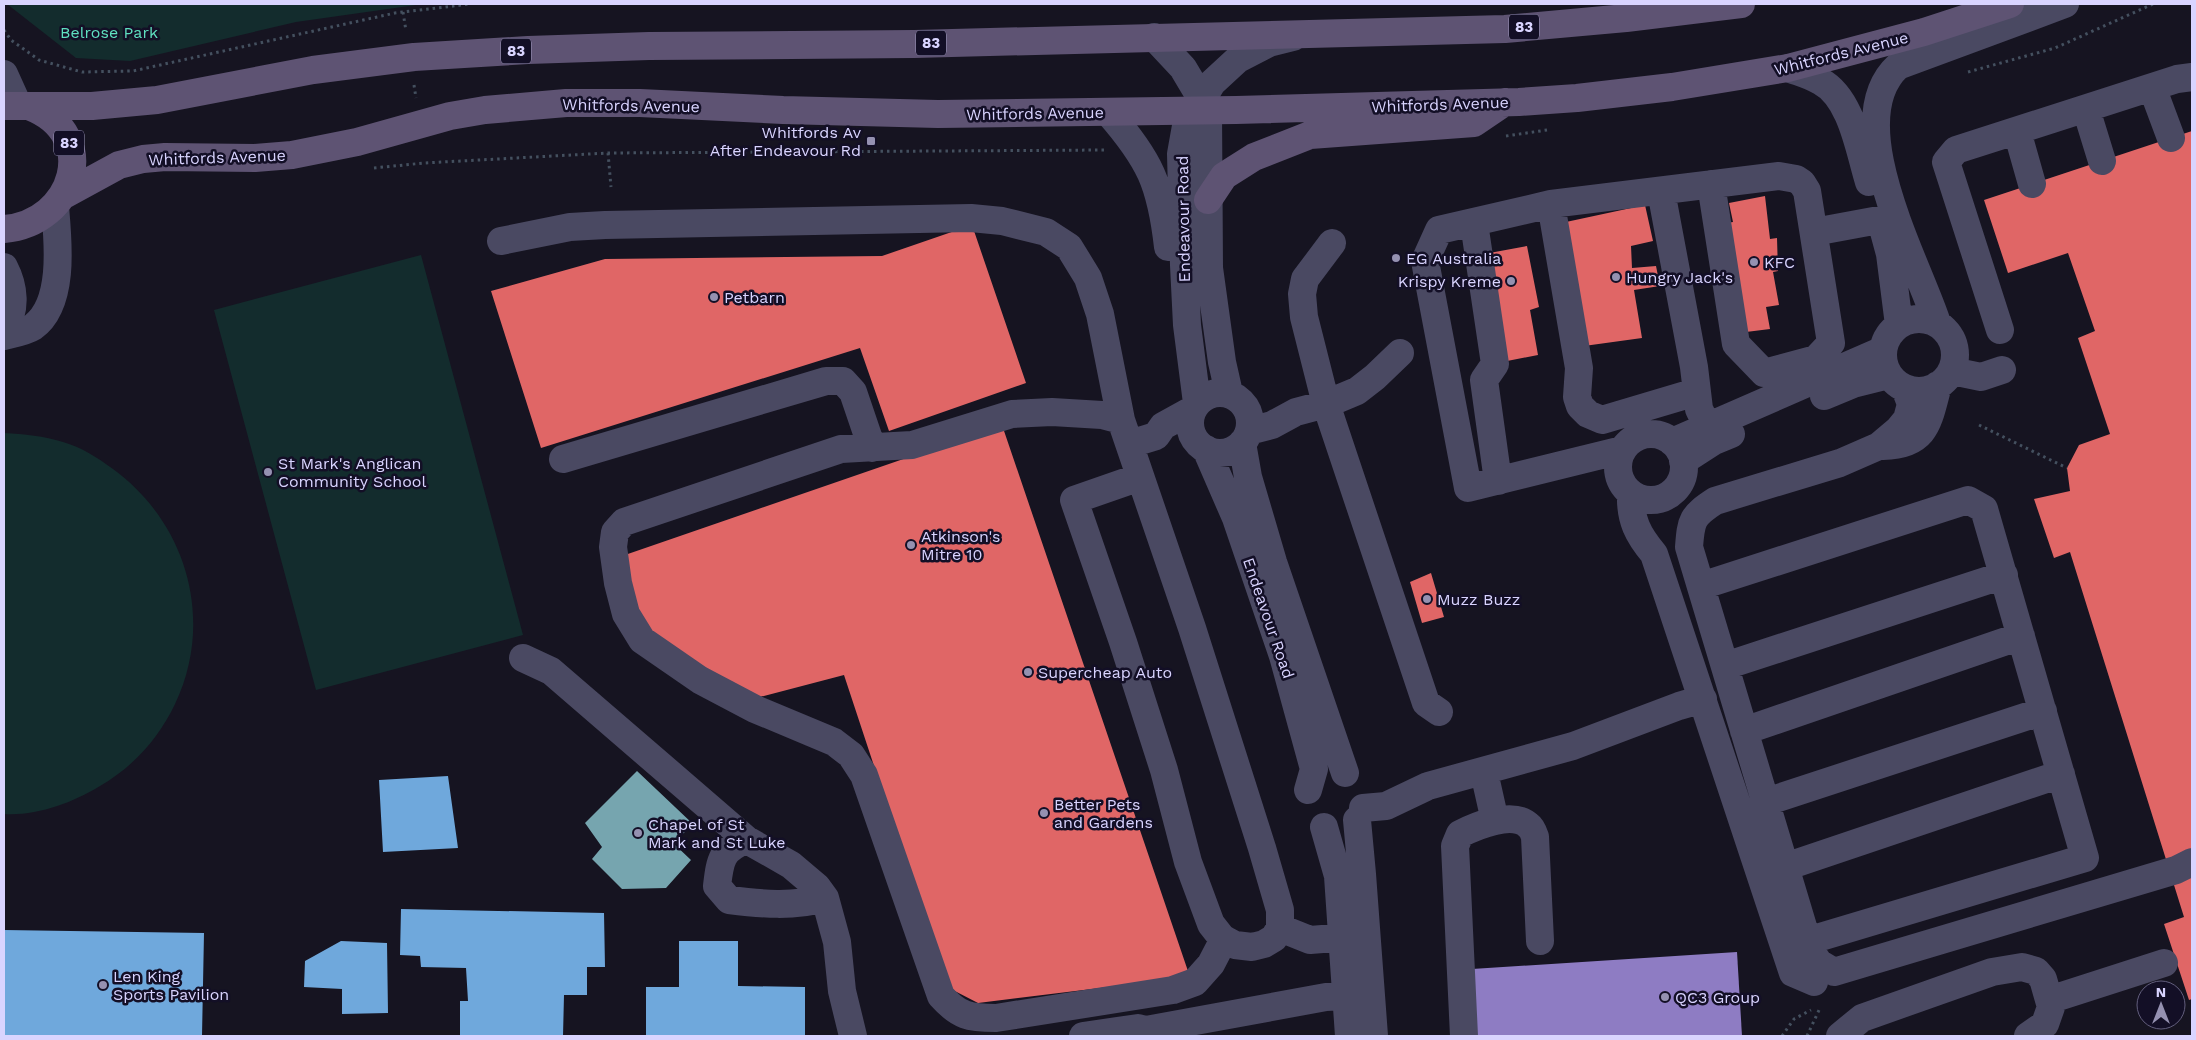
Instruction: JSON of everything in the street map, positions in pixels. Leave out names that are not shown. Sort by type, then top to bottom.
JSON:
[{"type":"main road","name":"83","points":[[17,106],[92,106],[157,100],[313,70],[414,57],[639,46],[914,44],[1505,29],[1626,18],[1741,4]]},
{"type":"main road","name":"Whitfords Avenue","points":[[4,229],[26,225],[42,218],[60,201],[119,165],[143,159],[255,158],[292,155],[357,142],[450,116],[485,110],[566,102],[640,102],[782,110],[938,114],[1108,112],[1202,107],[1505,102],[1577,98],[1663,88],[1788,68],[1924,32],[2010,4]]},
{"type":"main road","points":[[1208,200],[1224,176],[1254,157],[1310,135],[1474,123],[1505,102]]},
{"type":"main road","name":"83","points":[[17,106],[41,111],[59,125],[68,142],[72,156],[72,170],[60,201]]},
{"type":"street","points":[[1899,325],[1882,165],[1876,127],[1877,101],[1883,84],[1889,74],[1898,66],[2065,4]]},
{"type":"street","name":"Endeavour Road","points":[[1307,33],[1269,43],[1238,59],[1212,83],[1202,107],[1186,126],[1181,154],[1187,325],[1193,362],[1196,424],[1236,518],[1283,656],[1314,769],[1308,790]]},
{"type":"street","points":[[1154,37],[1183,68],[1202,107]]},
{"type":"street","points":[[1788,68],[1821,81],[1841,99],[1888,218],[1937,323],[1951,336],[1954,344],[1955,363],[1945,378],[1921,433],[1914,441],[1901,446],[1880,446]]},
{"type":"street","points":[[4,74],[17,106]]},
{"type":"street","points":[[2000,330],[1946,162],[1956,150],[2177,79],[2192,77]]},
{"type":"street","points":[[2152,87],[2171,138]]},
{"type":"street","name":"Endeavour Road","points":[[1202,107],[1208,200],[1209,268],[1222,362],[1229,394]]},
{"type":"street","points":[[2086,109],[2102,161]]},
{"type":"street","points":[[1108,112],[1140,150],[1154,176],[1165,217],[1180,351],[1193,362]]},
{"type":"street","points":[[2017,131],[2032,184]]},
{"type":"street","points":[[1642,498],[1662,499],[1677,488],[1684,471],[1678,452],[1655,435],[1645,435],[1636,438],[1614,456],[1468,488],[1425,261],[1439,230],[1551,204],[1661,191],[1711,184],[1779,176],[1796,179],[1802,183],[1807,191],[1831,343],[1816,359],[1764,373],[1736,344],[1711,184]]},
{"type":"street","points":[[1661,191],[1694,367],[1699,409],[1710,434]]},
{"type":"street","points":[[4,336],[32,327],[46,314],[57,270],[60,201]]},
{"type":"street","points":[[1551,204],[1579,368],[1576,397],[1580,406],[1588,414],[1602,420],[1696,392]]},
{"type":"street","points":[[501,241],[570,227],[605,225],[971,218],[1002,221],[1046,232],[1069,247],[1088,278],[1100,314],[1126,432],[1192,628],[1280,910],[1280,928],[1274,938],[1252,948],[1234,945],[1224,939],[1212,924],[1188,862],[1164,770],[1074,500],[1140,477]]},
{"type":"street","points":[[1814,232],[1888,218]]},
{"type":"street","points":[[1474,223],[1495,364],[1508,478]]},
{"type":"street","points":[[1332,243],[1305,279],[1302,294],[1304,317],[1326,404],[1426,703],[1439,712]]},
{"type":"street","points":[[4,267],[10,278],[13,294],[8,322],[4,328]]},
{"type":"street","points":[[1937,323],[1918,318],[1908,320],[1891,332],[1892,371],[1911,404],[1907,419],[1880,446],[1840,463],[1715,501],[1698,512],[1691,528],[1689,546],[1810,950],[1819,963],[1834,972],[2176,870],[2192,862]]},
{"type":"street","points":[[1247,430],[1245,406],[1238,398],[1229,394],[1212,394],[1203,397],[1196,424],[1215,453],[1225,453],[1234,449],[1247,430],[1283,407],[1296,412],[1326,404],[1357,391],[1400,353]]},
{"type":"street","points":[[1892,371],[1922,391],[1945,378],[1981,376],[2002,370]]},
{"type":"street","points":[[1678,452],[1710,434],[1892,371]]},
{"type":"street","points":[[563,460],[826,381],[843,381],[853,392],[872,448]]},
{"type":"street","points":[[1196,424],[1163,426],[1156,436],[1126,432],[1102,414],[1052,412],[1012,414],[912,445],[841,449],[624,522],[616,532],[614,546],[618,583],[626,614],[642,640],[700,680],[755,709],[834,742],[851,754],[864,775],[941,996],[954,1010],[973,1018],[996,1018],[1174,990],[1195,982],[1212,964],[1224,939]]},
{"type":"street","name":"Endeavour Road","points":[[1247,430],[1248,477],[1273,562],[1357,798],[1354,936],[1347,996],[1349,1036]]},
{"type":"street","points":[[1614,456],[1620,480],[1642,498],[1657,539],[1654,554],[1793,973],[1814,982]]},
{"type":"street","points":[[1701,586],[1968,500],[1984,509],[2004,575],[2085,858],[1807,941]]},
{"type":"street","points":[[1725,666],[2004,575]]},
{"type":"street","points":[[1744,731],[2021,636]]},
{"type":"street","points":[[523,658],[551,671],[747,840],[791,865],[817,887],[825,898],[837,942],[842,990],[853,1036]]},
{"type":"street","points":[[1357,798],[1334,772],[1323,775],[1314,781],[1308,790],[1306,801],[1309,812],[1324,827],[1344,828],[1357,798],[1383,787],[1428,786],[1484,772],[1573,746],[1679,706],[1703,699]]},
{"type":"street","points":[[1766,802],[2043,712]]},
{"type":"street","points":[[1484,772],[1495,820]]},
{"type":"street","points":[[1785,867],[2061,774]]},
{"type":"street","points":[[1464,1036],[1455,846],[1460,834],[1495,820],[1517,820],[1529,826],[1535,836],[1540,941]]},
{"type":"street","name":"Endeavour Road","points":[[1324,827],[1354,936],[1374,1036]]},
{"type":"street","points":[[747,840],[734,844],[720,860],[717,886],[729,900],[758,904],[806,904],[825,898]]},
{"type":"street","points":[[1280,928],[1310,940],[1354,936]]},
{"type":"street","points":[[2049,1000],[2164,963]]},
{"type":"street","points":[[1840,1036],[1862,1018],[1992,972],[2022,967],[2036,971],[2043,979],[2051,1008],[2045,1024],[2028,1036]]},
{"type":"street","points":[[1083,1036],[1138,1028],[1143,1033],[1326,997],[1347,996]]},
{"type":"path","points":[[4,30],[11,40],[39,60],[82,72],[132,71],[395,13],[470,4]]},
{"type":"path","points":[[366,169],[424,162],[608,153],[1073,149],[1108,151]]},
{"type":"path","points":[[608,153],[611,187]]},
{"type":"path","points":[[1979,425],[2067,468]]},
{"type":"path","points":[[1782,1036],[1794,1019],[1821,1005],[1807,1036]]},
{"type":"green space","name":"Belrose Park","points":[[7,4],[423,4],[296,22],[130,61],[76,58]]},
{"type":"green space","points":[[421,255],[523,635],[316,690],[214,310]]},
{"type":"green space","points":[[4,433],[41,437],[70,444],[89,453],[113,469],[139,491],[160,517],[176,545],[187,575],[192,607],[193,639],[187,672],[169,717],[144,751],[112,778],[78,798],[41,811],[16,814],[4,814]]},
{"type":"building: Shops","points":[[2192,131],[2192,999],[2189,1000],[2186,991],[2186,980],[2182,980],[2164,924],[2184,917],[2070,552],[2054,558],[2034,499],[2070,491],[2067,468],[2079,445],[2110,434],[2078,338],[2095,331],[2068,253],[2008,273],[1984,200]]},
{"type":"building: Shops","name":"KFC","points":[[1765,196],[1770,239],[1777,238],[1778,271],[1773,272],[1779,305],[1766,307],[1770,329],[1746,332],[1726,223],[1733,222],[1729,203]]},
{"type":"building: Shops","name":"Hungry Jack's","points":[[1645,205],[1653,241],[1631,246],[1632,268],[1656,266],[1660,286],[1634,290],[1642,338],[1584,346],[1566,222]]},
{"type":"building: Shops","points":[[972,225],[1026,383],[889,431],[860,348],[541,448],[491,291],[605,259],[882,256]]},
{"type":"building: Shops","name":"Krispy Kreme","points":[[1527,246],[1539,307],[1530,310],[1538,355],[1502,362],[1484,254]]},
{"type":"building: Shops","points":[[1002,425],[1190,977],[978,1003],[947,987],[844,675],[752,699],[646,633],[622,556]]},
{"type":"building: Shops","name":"Muzz Buzz","points":[[1431,573],[1444,617],[1422,623],[1410,582]]},
{"type":"building: Offices","points":[[1737,952],[1742,1036],[1477,1036],[1472,969]]},
{"type":"building: Schools","points":[[448,776],[458,848],[383,852],[379,780]]},
{"type":"building: Schools","points":[[401,909],[604,913],[605,967],[587,967],[587,995],[564,995],[563,1036],[460,1036],[460,1001],[468,1001],[466,968],[421,967],[420,956],[400,955]]},
{"type":"building: Schools","name":"Len King Sports Pavilion","points":[[4,930],[204,933],[202,1036],[4,1036]]},
{"type":"building: Schools","points":[[341,941],[387,943],[388,1013],[342,1014],[342,989],[304,987],[305,961]]},
{"type":"building: Schools","points":[[679,941],[738,941],[738,986],[805,987],[805,1036],[646,1036],[646,987],[679,987]]},
{"type":"building: Public","name":"Chapel of St Mark and St Luke","points":[[637,771],[694,825],[672,842],[691,860],[666,888],[622,889],[592,859],[602,847],[585,823]]},
{"type":"place","name":"Whitfords Av After Endeavour Rd","points":[[871,141]]},
{"type":"place","name":"EG Australia","points":[[1396,258]]},
{"type":"place","name":"KFC","points":[[1754,262]]},
{"type":"place","name":"Hungry Jack's","points":[[1616,277]]},
{"type":"place","name":"Krispy Kreme","points":[[1511,281]]},
{"type":"place","name":"Petbarn","points":[[714,297]]},
{"type":"place","name":"St Mark's Anglican Community School","points":[[268,472]]},
{"type":"place","name":"Atkinson's Mitre 10","points":[[911,545]]},
{"type":"place","name":"Muzz Buzz","points":[[1427,599]]},
{"type":"place","name":"Supercheap Auto","points":[[1028,672]]},
{"type":"place","name":"Better Pets and Gardens","points":[[1044,813]]},
{"type":"place","name":"Chapel of St Mark and St Luke","points":[[638,833]]},
{"type":"place","name":"Len King Sports Pavilion","points":[[103,985]]},
{"type":"place","name":"QC3 Group","points":[[1665,997]]}]
